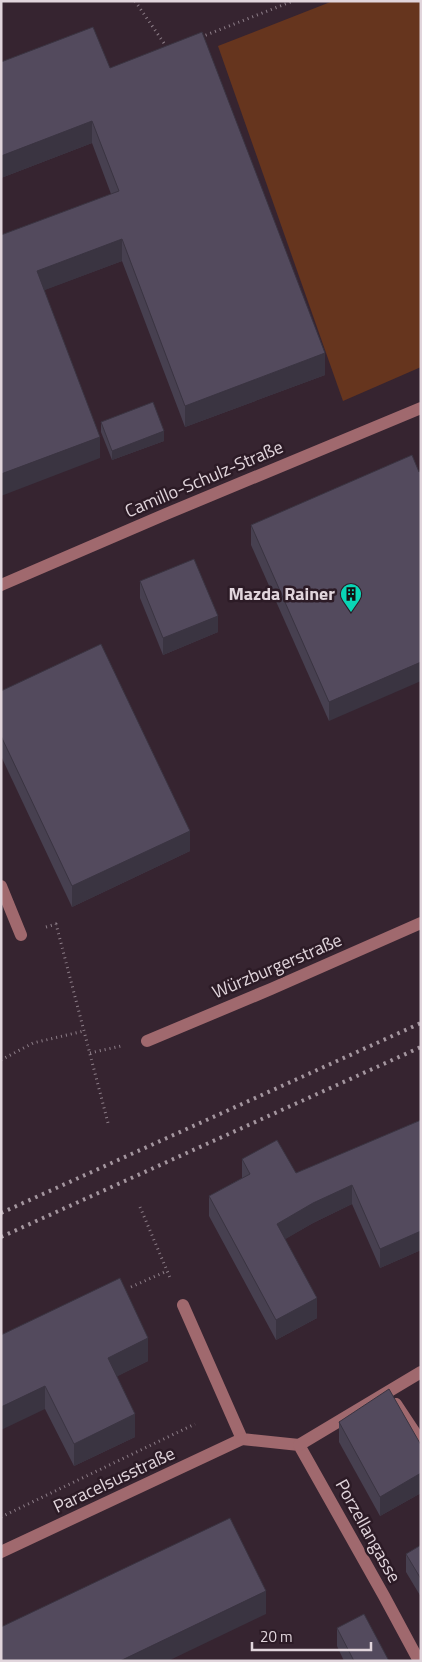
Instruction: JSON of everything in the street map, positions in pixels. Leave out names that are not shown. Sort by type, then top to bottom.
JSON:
[{"type":"street","name":"Camillo-Schulz-Straße","points":[[1,585],[421,408]]},
{"type":"street","points":[[1,886],[22,935]]},
{"type":"street","name":"Würzburgerstraße","points":[[147,1041],[421,923]]},
{"type":"street","points":[[183,1305],[242,1439],[299,1445],[421,1372]]},
{"type":"street","points":[[388,1392],[421,1442]]},
{"type":"street","name":"Paracelsusstraße","points":[[1,1552],[242,1439]]},
{"type":"street","name":"Porzellangasse","points":[[299,1445],[419,1661]]},
{"type":"path","points":[[135,1],[168,50]]},
{"type":"path","points":[[195,40],[293,1]]},
{"type":"path","points":[[160,53],[177,46]]},
{"type":"path","points":[[22,935],[56,924],[108,1123]]},
{"type":"path","points":[[1,1060],[33,1043],[84,1031]]},
{"type":"path","points":[[140,1207],[166,1271],[183,1305]]},
{"type":"path","points":[[132,1287],[166,1271]]},
{"type":"path","points":[[1,1517],[195,1424]]},
{"type":"shaded area","points":[[333,1],[421,1],[421,367],[343,401],[218,46]]},
{"type":"building","points":[[93,27],[110,68],[202,32],[325,353],[185,406],[122,239],[37,271],[100,437],[1,474],[1,235],[119,191],[92,121],[1,156],[1,62]]},
{"type":"building","points":[[153,402],[164,431],[112,451],[101,422]]},
{"type":"building","name":"Mazda Rainer","points":[[412,455],[419,472],[421,471],[421,662],[329,702],[251,525]]},
{"type":"building","points":[[194,559],[218,616],[163,638],[140,581]]},
{"type":"building","points":[[101,644],[190,831],[72,886],[1,736],[1,691]]},
{"type":"building","points":[[421,1120],[421,1231],[380,1249],[352,1185],[313,1203],[277,1224],[317,1298],[276,1320],[209,1196],[250,1174],[242,1159],[277,1140],[296,1173]]},
{"type":"building","points":[[120,1278],[148,1338],[108,1358],[135,1414],[74,1444],[45,1386],[1,1407],[1,1335]]},
{"type":"building","points":[[389,1389],[421,1445],[421,1473],[380,1497],[339,1422]]},
{"type":"building","points":[[230,1518],[266,1591],[120,1661],[1,1661],[1,1627]]},
{"type":"building","points":[[421,1545],[421,1579],[406,1554]]},
{"type":"building","points":[[364,1614],[389,1661],[354,1661],[337,1628]]},
{"type":"railway","points":[[1,1213],[421,1023]]},
{"type":"railway","points":[[1,1237],[421,1047]]},
{"type":"place","name":"Mazda Rainer","points":[[351,613]]}]
